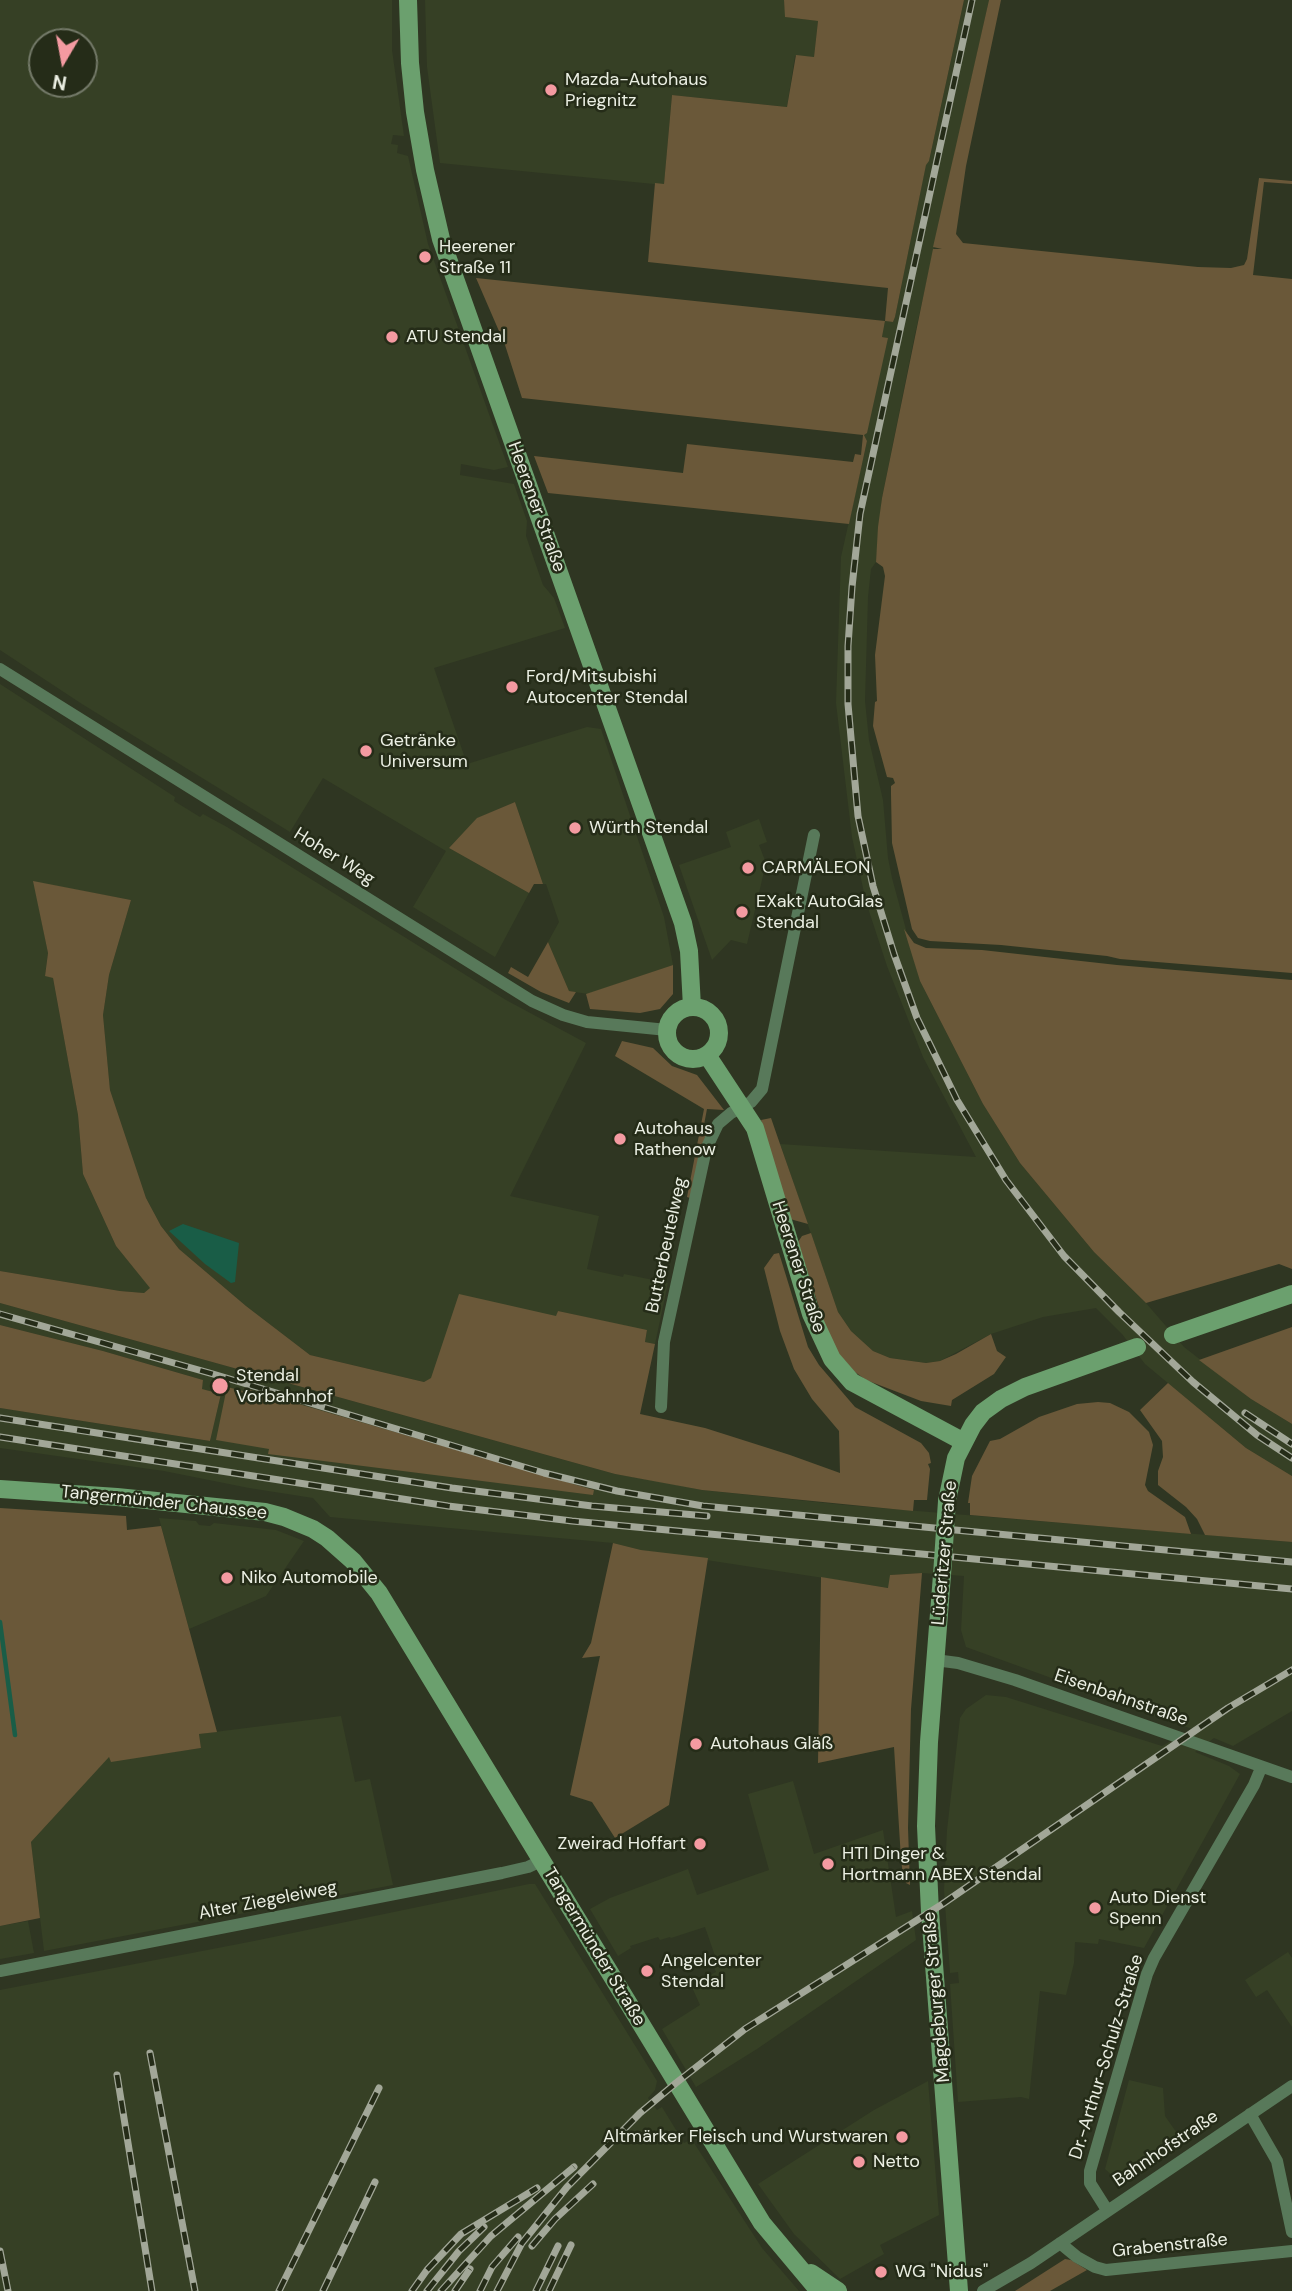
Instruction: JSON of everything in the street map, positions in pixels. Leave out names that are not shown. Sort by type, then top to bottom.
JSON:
[{"type":"main road","name":"Heerener Straße","points":[[408,0],[416,124],[442,239],[683,923],[689,951],[692,1007]]},
{"type":"main road","points":[[692,1007],[706,1010],[719,1028],[717,1043],[707,1055],[694,1059],[680,1055],[670,1044],[667,1030],[668,1023],[678,1011],[692,1007]]},
{"type":"main road","name":"Heerener Straße","points":[[707,1055],[755,1128],[814,1322],[832,1359],[852,1381],[964,1442]]},
{"type":"main road","points":[[1173,1335],[1292,1294]]},
{"type":"main road","name":"Lüderitzer Straße","points":[[935,1660],[947,1501],[953,1471],[964,1442],[983,1412],[1012,1393],[1041,1380],[1137,1348]]},
{"type":"main road","name":"Tangermünder Chaussee","points":[[0,1489],[192,1504],[265,1512],[284,1517],[313,1529],[353,1561],[379,1593],[402,1632]]},
{"type":"main road","name":"Tangermünder Straße","points":[[402,1632],[762,2223],[819,2291]]},
{"type":"main road","name":"Magdeburger Straße","points":[[935,1660],[926,1797],[926,1852],[959,2291]]},
{"type":"main road","name":"Tangermünder Straße","points":[[791,2259],[838,2291]]},
{"type":"street","name":"Hoher Weg","points":[[0,670],[532,1001],[587,1023],[667,1030]]},
{"type":"street","points":[[742,1106],[751,1102],[762,1089],[814,835]]},
{"type":"street","name":"Butterbeutelweg","points":[[661,1406],[664,1342],[706,1149],[718,1124],[742,1106]]},
{"type":"street","name":"Eisenbahnstraße","points":[[935,1660],[958,1663],[1016,1679],[1292,1777]]},
{"type":"street","name":"Dr.-Arthur-Schulz-Straße","points":[[1107,2210],[1093,2189],[1090,2171],[1151,1966],[1254,1785],[1261,1768]]},
{"type":"street","name":"Alter Ziegeleiweg","points":[[0,1971],[502,1873],[541,1861]]},
{"type":"street","name":"Bahnhofstraße","points":[[983,2291],[1017,2272],[1292,2085]]},
{"type":"street","points":[[1250,2114],[1277,2161],[1292,2232]]},
{"type":"street","name":"Grabenstraße","points":[[1060,2243],[1077,2257],[1105,2270],[1292,2251]]},
{"type":"shaded area","points":[[0,0],[392,0],[392,50],[404,136],[393,135],[391,144],[398,145],[397,153],[408,156],[428,244],[508,467],[494,470],[461,464],[460,475],[514,484],[527,521],[526,536],[543,585],[554,598],[565,628],[434,668],[467,764],[587,727],[601,729],[664,917],[673,965],[588,994],[569,991],[548,942],[559,922],[515,802],[478,818],[449,848],[529,893],[495,957],[413,907],[446,851],[323,778],[290,832],[82,704],[0,650]]},
{"type":"shaded area","points":[[425,0],[784,0],[786,17],[818,21],[814,57],[795,56],[787,107],[672,95],[664,185],[440,163],[427,67]]},
{"type":"shaded area","points":[[784,0],[964,0],[893,322],[885,321],[888,288],[648,262],[655,183],[664,184],[672,95],[787,107],[796,55],[814,57],[818,21],[785,17]]},
{"type":"shaded area","points":[[964,0],[989,0],[915,334],[882,498],[876,562],[871,569],[868,597],[865,701],[869,740],[883,800],[892,878],[920,981],[983,1104],[1020,1163],[1094,1252],[1146,1303],[1184,1347],[1251,1399],[1292,1424],[1292,1476],[1246,1448],[1145,1364],[1122,1334],[1096,1308],[1043,1317],[991,1334],[940,1361],[926,1363],[890,1358],[873,1351],[851,1331],[838,1312],[780,1144],[976,1157],[923,1057],[887,966],[866,902],[852,837],[836,703],[841,557],[867,441],[864,435],[887,338],[882,337],[885,321],[893,322],[895,317],[926,164],[929,161]]},
{"type":"shaded area","points":[[989,0],[1001,0],[966,166],[956,234],[963,243],[1231,268],[1244,265],[1247,259],[1259,178],[1292,181],[1292,184],[1264,182],[1253,275],[1292,279],[1292,973],[1120,959],[1001,945],[930,941],[918,938],[912,929],[892,843],[891,786],[895,783],[893,778],[887,777],[873,726],[877,701],[875,655],[885,576],[883,567],[876,562],[878,527],[933,249],[942,249],[933,247]]},
{"type":"shaded area","points":[[476,278],[885,321],[882,337],[888,338],[867,433],[864,435],[867,441],[849,524],[548,493],[534,456],[683,473],[687,444],[853,462],[855,454],[861,455],[863,435],[522,398],[505,345]]},
{"type":"shaded area","points":[[0,684],[175,797],[174,801],[200,817],[203,814],[227,827],[506,1000],[586,1043],[510,1196],[599,1216],[587,1269],[668,1283],[655,1344],[645,1342],[647,1331],[558,1311],[557,1316],[424,1382],[310,1355],[246,1306],[179,1249],[161,1226],[146,1198],[110,1090],[103,1015],[109,975],[131,900],[34,882],[48,953],[45,975],[53,978],[78,1115],[83,1174],[116,1246],[151,1288],[144,1293],[120,1291],[0,1271]]},
{"type":"shaded area","points":[[515,802],[543,884],[534,884],[529,893],[449,848],[477,818]]},
{"type":"shaded area","points":[[759,819],[767,842],[759,845],[766,863],[747,944],[731,940],[712,960],[679,865],[731,847],[726,832]]},
{"type":"shaded area","points":[[33,881],[131,900],[109,975],[103,1015],[110,1090],[146,1198],[161,1226],[179,1249],[246,1306],[310,1355],[424,1382],[431,1378],[459,1294],[556,1316],[558,1311],[647,1330],[645,1342],[655,1344],[640,1414],[705,1428],[840,1473],[839,1431],[812,1399],[794,1369],[780,1331],[764,1268],[774,1254],[779,1253],[808,1347],[819,1365],[855,1407],[921,1443],[929,1453],[931,1463],[928,1464],[930,1469],[927,1500],[914,1500],[913,1511],[702,1490],[615,1474],[0,1303],[0,1271],[120,1291],[144,1293],[150,1288],[116,1246],[83,1174],[78,1115],[53,978],[45,976],[48,953]]},
{"type":"shaded area","points":[[904,929],[914,943],[926,948],[982,950],[1292,980],[1292,1269],[1279,1264],[1146,1303],[1094,1252],[1020,1163],[983,1104],[920,981]]},
{"type":"shaded area","points":[[548,942],[569,991],[576,992],[569,1003],[541,992],[508,973],[511,967],[528,977]]},
{"type":"shaded area","points":[[673,965],[673,994],[660,1009],[640,1013],[590,1009],[586,994]]},
{"type":"shaded area","points":[[622,1041],[653,1048],[672,1066],[697,1075],[724,1110],[707,1109],[703,1130],[709,1131],[690,1198],[687,1197],[704,1109],[615,1056]]},
{"type":"shaded area","points":[[771,1118],[808,1224],[790,1219],[761,1120]]},
{"type":"shaded area","points":[[183,1224],[239,1243],[235,1282],[231,1283],[205,1264],[169,1231]]},
{"type":"shaded area","points":[[811,1233],[838,1312],[851,1331],[873,1351],[890,1358],[926,1363],[940,1361],[991,1334],[997,1351],[1006,1357],[994,1374],[952,1400],[951,1406],[921,1401],[866,1380],[837,1352],[828,1335],[798,1242],[802,1236]]},
{"type":"shaded area","points":[[0,1303],[615,1474],[702,1490],[845,1505],[1292,1542],[1292,1711],[1233,1746],[1214,1738],[1195,1752],[1229,1766],[1240,1774],[1144,1948],[1099,1939],[1098,1944],[1075,1942],[1074,1963],[1066,1995],[1040,1991],[1029,2099],[1021,2097],[958,2102],[950,1984],[959,1983],[958,1972],[950,1973],[944,1890],[947,1830],[960,1718],[966,1709],[986,1695],[1006,1697],[1162,1746],[1192,1729],[966,1647],[961,1630],[964,1576],[922,1573],[891,1575],[889,1588],[641,1550],[613,1543],[330,1517],[313,1498],[164,1471],[0,1448],[0,1408],[210,1441],[221,1394],[201,1389],[203,1380],[0,1325]]},
{"type":"shaded area","points":[[0,1325],[203,1380],[202,1389],[221,1394],[210,1441],[0,1408]]},
{"type":"shaded area","points":[[1292,1327],[1292,1424],[1251,1399],[1199,1360]]},
{"type":"shaded area","points":[[1168,1383],[1246,1448],[1292,1476],[1292,1542],[1205,1535],[1197,1519],[1186,1507],[1158,1485],[1158,1471],[1163,1457],[1162,1441],[1140,1410]]},
{"type":"shaded area","points":[[227,1387],[243,1391],[244,1388],[594,1490],[593,1495],[268,1454],[269,1449],[216,1440]]},
{"type":"shaded area","points":[[1110,1403],[1129,1412],[1149,1432],[1153,1445],[1145,1485],[1148,1491],[1185,1517],[1191,1534],[970,1515],[968,1503],[972,1476],[990,1441],[1000,1439],[1039,1417],[1077,1404]]},
{"type":"shaded area","points":[[0,1508],[126,1516],[127,1530],[161,1526],[217,1732],[199,1734],[201,1748],[111,1762],[109,1757],[31,1842],[40,1918],[0,1926]]},
{"type":"shaded area","name":"Niko Automobile","points":[[159,1518],[196,1521],[199,1525],[210,1526],[214,1523],[276,1530],[304,1541],[266,1596],[189,1629]]},
{"type":"shaded area","points":[[613,1543],[641,1550],[708,1558],[669,1805],[615,1838],[592,1802],[570,1795],[600,1656],[582,1658],[591,1643]]},
{"type":"shaded area","points":[[922,1573],[911,1709],[908,1828],[910,1885],[903,1876],[901,1859],[894,1747],[818,1763],[821,1577],[888,1588],[890,1575]]},
{"type":"shaded area","points":[[341,1716],[355,1782],[370,1779],[393,1885],[44,1951],[31,1842],[109,1756],[111,1761],[201,1748],[199,1734]]},
{"type":"shaded area","points":[[793,1781],[814,1854],[883,1830],[896,1917],[912,1911],[916,1940],[757,2049],[696,2087],[662,2029],[700,2005],[691,1985],[716,1972],[710,1958],[715,1956],[705,1927],[671,1938],[660,1940],[658,1937],[630,1946],[631,1948],[618,1956],[590,1909],[610,1898],[688,1869],[697,1895],[769,1870],[748,1794]]},
{"type":"shaded area","points":[[535,1884],[657,2081],[655,2090],[648,2098],[657,2110],[662,2107],[684,2143],[694,2143],[762,2248],[799,2291],[0,2291],[0,1990]]},
{"type":"shaded area","points":[[28,1921],[34,1953],[0,1959],[0,1926]]},
{"type":"shaded area","points":[[1288,1952],[1292,1958],[1292,2027],[1267,1990],[1256,1997],[1245,1980]]},
{"type":"shaded area","points":[[1129,2080],[1163,2088],[1165,2116],[1179,2136],[1115,2178],[1105,2169]]},
{"type":"shaded area","points":[[928,2081],[939,2215],[880,2245],[884,2254],[840,2279],[794,2234],[758,2184],[874,2110]]},
{"type":"shaded area","points":[[1065,2259],[1087,2270],[1050,2291],[1015,2291]]},
{"type":"waterway","points":[[0,1622],[15,1735]]},
{"type":"railway","points":[[972,0],[860,514],[848,646],[848,704],[858,816],[873,886],[917,1018],[957,1100],[1006,1180],[1064,1256],[1119,1312],[1193,1382],[1257,1435],[1292,1458]]},
{"type":"railway","points":[[0,1314],[213,1374],[544,1473],[617,1491],[703,1506],[1292,1562]]},
{"type":"railway","points":[[1245,1413],[1292,1444]]},
{"type":"railway","points":[[0,1418],[452,1488],[592,1506],[707,1516]]},
{"type":"railway","points":[[0,1437],[448,1506],[572,1521],[1292,1589]]},
{"type":"railway","points":[[497,2291],[522,2243],[567,2187],[640,2113],[745,2029],[941,1905],[1228,1708],[1292,1670]]},
{"type":"railway","points":[[150,2053],[195,2291]]},
{"type":"railway","points":[[117,2075],[152,2291]]},
{"type":"railway","points":[[279,2291],[379,2088]]},
{"type":"railway","points":[[441,2291],[491,2236],[574,2167]]},
{"type":"railway","points":[[323,2291],[375,2182]]},
{"type":"railway","points":[[532,2246],[555,2219],[593,2184]]},
{"type":"railway","points":[[412,2291],[427,2270],[461,2234],[537,2188]]},
{"type":"railway","points":[[427,2291],[459,2251],[484,2227]]},
{"type":"railway","points":[[480,2291],[492,2267],[518,2237]]},
{"type":"railway","points":[[549,2291],[571,2245]]},
{"type":"railway","points":[[536,2291],[558,2246]]},
{"type":"railway","points":[[0,2251],[8,2291]]},
{"type":"railway","points":[[455,2291],[470,2269]]},
{"type":"place","name":"Mazda-Autohaus Priegnitz","points":[[551,90]]},
{"type":"place","name":"Heerener Straße 11","points":[[425,257]]},
{"type":"place","name":"ATU Stendal","points":[[392,337]]},
{"type":"place","name":"Ford/Mitsubishi Autocenter Stendal","points":[[512,687]]},
{"type":"place","name":"Getränke Universum","points":[[366,751]]},
{"type":"place","name":"Würth Stendal","points":[[575,828]]},
{"type":"place","name":"CARMÄLEON","points":[[748,868]]},
{"type":"place","name":"EXakt AutoGlas Stendal","points":[[742,912]]},
{"type":"place","name":"Autohaus Rathenow","points":[[620,1139]]},
{"type":"place","name":"Stendal Vorbahnhof","points":[[220,1386]]},
{"type":"place","name":"Niko Automobile","points":[[227,1578]]},
{"type":"place","name":"Autohaus Gläß","points":[[696,1744]]},
{"type":"place","name":"Zweirad Hoffart","points":[[700,1844]]},
{"type":"place","name":"HTI Dinger & Hortmann ABEX Stendal","points":[[828,1864]]},
{"type":"place","name":"Auto Dienst Spenn","points":[[1095,1908]]},
{"type":"place","name":"Angelcenter Stendal","points":[[647,1971]]},
{"type":"place","name":"Altmärker Fleisch und Wurstwaren","points":[[902,2137]]},
{"type":"place","name":"Netto","points":[[859,2162]]},
{"type":"place","name":"WG \"Nidus\"","points":[[881,2272]]}]
